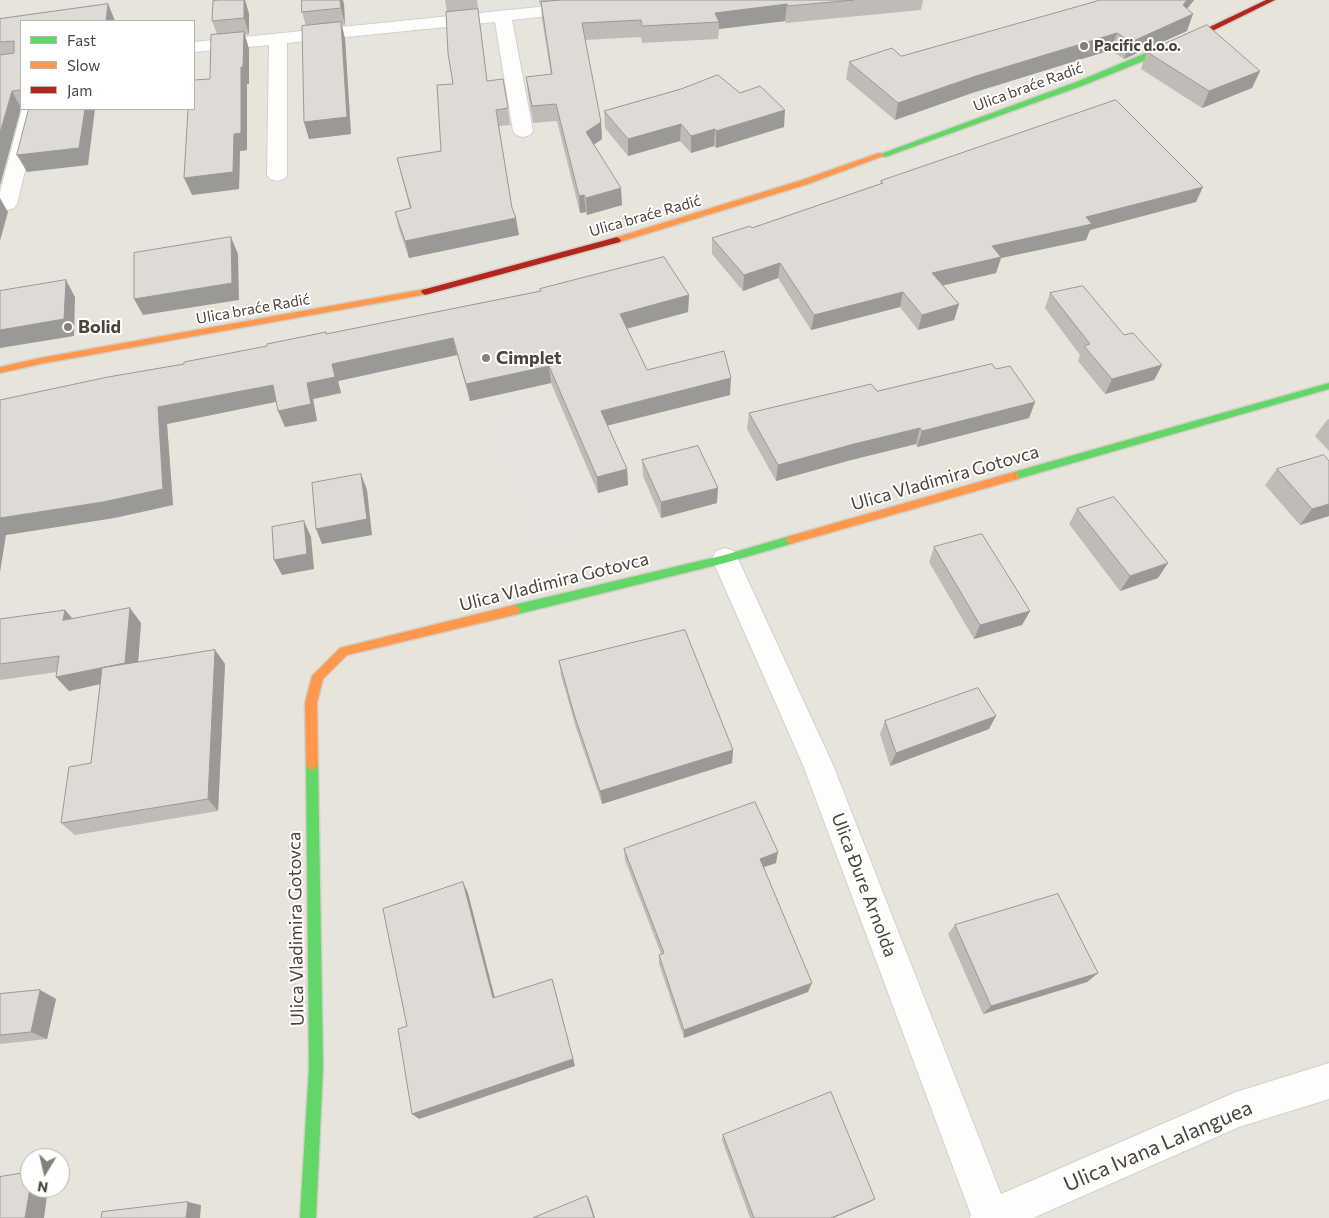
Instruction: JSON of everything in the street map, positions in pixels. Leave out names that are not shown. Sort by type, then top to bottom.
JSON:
[{"type":"main road","name":"Ulica braće Radić","points":[[0,370],[40,361],[416,294],[557,257],[682,221],[806,182],[1074,87],[1140,62],[1272,0]]},
{"type":"main road","name":"Ulica Vladimira Gotovca","points":[[308,1218],[316,1067],[311,703],[318,676],[344,651],[725,558],[1329,386]]},
{"type":"street","points":[[195,47],[590,7]]},
{"type":"street","points":[[503,16],[523,131]]},
{"type":"street","points":[[277,175],[278,38]]},
{"type":"street","points":[[7,204],[31,110]]},
{"type":"street","name":"Ulica Đure Arnolda","points":[[725,558],[818,765],[990,1217]]},
{"type":"street","name":"Ulica Ivana Lalanguea","points":[[990,1217],[1236,1110],[1329,1080]]},
{"type":"shaded area","points":[[0,0],[1329,0],[1329,1218],[0,1218]]},
{"type":"shaded area","points":[[545,399],[608,527],[532,547],[483,414]]},
{"type":"building","points":[[244,0],[244,18],[212,21],[213,1]]},
{"type":"building","points":[[302,0],[340,0],[341,8],[302,12]]},
{"type":"building","points":[[562,0],[854,0],[788,6],[787,4],[715,13],[719,22],[642,26],[641,20],[582,23],[601,122],[586,132],[621,188],[586,198],[584,195],[579,196],[556,104],[532,106],[526,77],[552,74],[541,2]]},
{"type":"building","points":[[1101,0],[1187,0],[1183,5],[1193,14],[1131,42],[1117,33],[976,76],[898,103],[849,62],[892,48],[901,56]]},
{"type":"building","points":[[108,4],[106,20],[20,20],[20,90],[12,91],[0,133],[0,55],[14,53],[14,41],[0,42],[0,19]]},
{"type":"building","points":[[478,9],[487,81],[503,79],[508,108],[496,110],[512,208],[516,218],[405,241],[395,212],[411,208],[397,158],[441,151],[437,85],[453,84],[448,53],[446,12]]},
{"type":"building","points":[[341,22],[347,117],[304,122],[302,26]]},
{"type":"building","points":[[1207,25],[1260,71],[1209,91],[1147,52]]},
{"type":"building","points":[[244,32],[243,67],[241,67],[241,133],[234,134],[233,172],[184,178],[188,110],[195,110],[195,80],[210,79],[211,35]]},
{"type":"building","points":[[718,75],[740,93],[760,86],[785,110],[716,131],[715,129],[691,136],[681,124],[628,139],[604,111],[681,89]]},
{"type":"building","points":[[1116,100],[1203,187],[1086,217],[1092,224],[992,246],[1001,257],[932,273],[959,304],[922,315],[903,292],[814,315],[780,263],[744,275],[712,238],[750,226],[752,228],[883,183],[881,181]]},
{"type":"building","points":[[29,110],[85,110],[79,148],[17,155]]},
{"type":"building","points":[[231,237],[232,283],[134,299],[134,253]]},
{"type":"building","points":[[664,257],[689,295],[620,314],[647,370],[724,351],[731,378],[601,411],[627,469],[597,477],[549,366],[466,384],[453,338],[332,364],[335,377],[307,383],[311,404],[278,411],[273,385],[158,407],[163,489],[103,502],[0,518],[0,400],[108,377],[184,364],[184,362],[267,346],[267,344],[326,332],[326,334],[541,291],[540,289]]},
{"type":"building","points":[[66,280],[64,319],[0,330],[0,291]]},
{"type":"building","points":[[1083,286],[1124,335],[1133,333],[1162,365],[1112,379],[1084,346],[1090,344],[1050,293]]},
{"type":"building","points":[[992,364],[996,369],[1010,366],[1035,402],[922,431],[920,428],[854,444],[778,465],[749,413],[871,384],[877,391]]},
{"type":"building","points":[[698,446],[718,488],[661,502],[642,460]]},
{"type":"building","points":[[1324,455],[1329,461],[1329,504],[1312,509],[1277,469]]},
{"type":"building","points":[[361,474],[367,519],[316,529],[312,483]]},
{"type":"building","points":[[1114,497],[1168,563],[1130,576],[1077,509]]},
{"type":"building","points":[[304,521],[307,554],[274,560],[272,527]]},
{"type":"building","points":[[982,534],[1030,611],[980,625],[934,547]]},
{"type":"building","points":[[130,608],[125,663],[56,677],[59,656],[0,664],[0,619],[65,610],[63,620]]},
{"type":"building","points":[[685,630],[733,750],[600,791],[574,714],[559,661]]},
{"type":"building","points":[[215,650],[208,799],[61,823],[69,767],[91,763],[102,668]]},
{"type":"building","points":[[978,688],[996,716],[896,753],[885,721]]},
{"type":"building","points":[[755,802],[778,852],[760,859],[812,983],[684,1030],[659,955],[664,953],[624,849]]},
{"type":"building","points":[[463,882],[493,998],[552,979],[573,1059],[412,1114],[398,1029],[407,1026],[383,909]]},
{"type":"building","points":[[1058,894],[1098,973],[991,1006],[955,925]]},
{"type":"building","points":[[40,990],[31,1032],[0,1035],[0,994]]},
{"type":"building","points":[[831,1092],[875,1199],[831,1218],[754,1218],[723,1135]]},
{"type":"building","points":[[20,1174],[20,1198],[28,1198],[25,1218],[0,1218],[0,1177]]},
{"type":"building","points":[[587,1196],[594,1218],[533,1218]]},
{"type":"building","points":[[188,1202],[186,1218],[101,1218],[102,1212]]},
{"type":"traffic: fast","points":[[882,155],[1082,83],[1199,34]]},
{"type":"traffic: fast","points":[[1014,476],[1329,386]]},
{"type":"traffic: fast","points":[[514,610],[725,559],[790,540]]},
{"type":"traffic: fast","points":[[308,1218],[316,1067],[312,764]]},
{"type":"traffic: slow","points":[[617,240],[805,182],[882,155]]},
{"type":"traffic: slow","points":[[0,370],[40,361],[425,292]]},
{"type":"traffic: slow","points":[[790,540],[1014,476]]},
{"type":"traffic: slow","points":[[312,764],[311,703],[318,676],[344,651],[514,610]]},
{"type":"traffic: jam","points":[[1199,34],[1272,0]]},
{"type":"traffic: jam","points":[[425,292],[617,240]]},
{"type":"place","name":"Pacific d.o.o.","points":[[1084,46]]},
{"type":"place","name":"Bolid","points":[[68,327]]},
{"type":"place","name":"Cimplet","points":[[486,358]]}]
